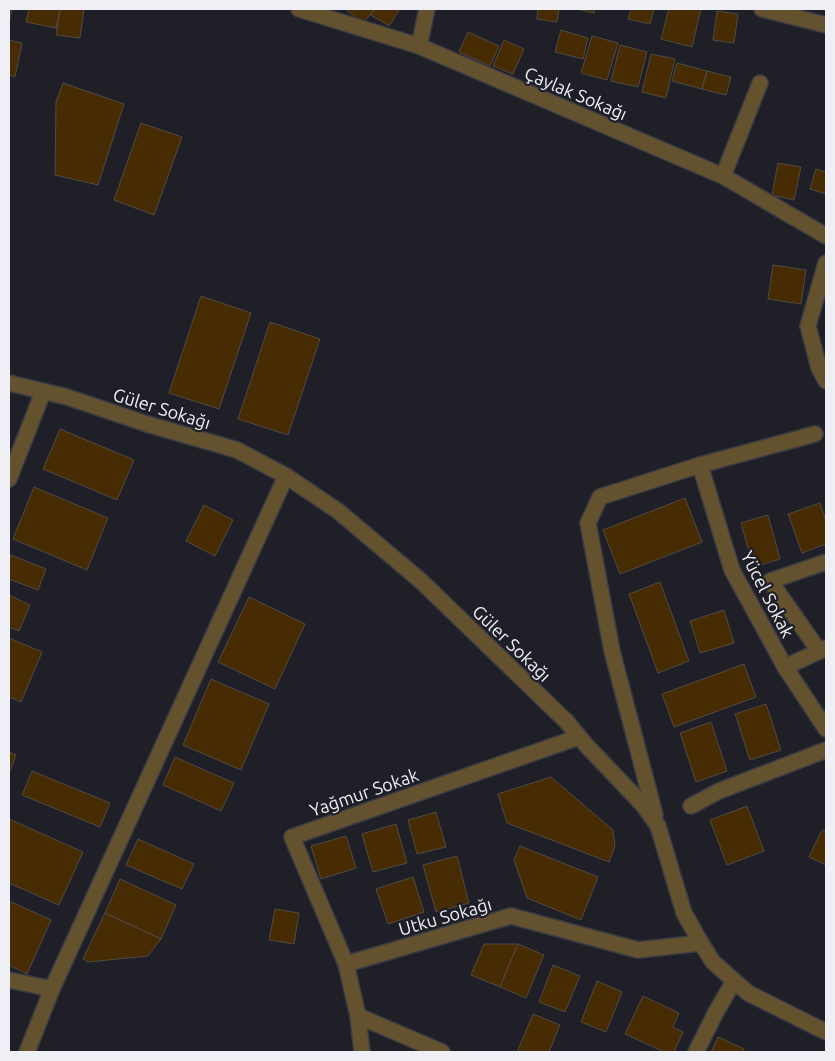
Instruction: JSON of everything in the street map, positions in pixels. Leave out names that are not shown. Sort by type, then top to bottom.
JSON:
[{"type":"street","name":"Çaylak Sokağı","points":[[299,9],[419,46],[723,176],[826,236]]},
{"type":"street","points":[[419,46],[427,9]]},
{"type":"street","points":[[762,9],[826,25]]},
{"type":"street","points":[[723,176],[760,83]]},
{"type":"street","points":[[826,263],[808,326],[819,368],[826,381]]},
{"type":"street","name":"Güler Sokağı","points":[[9,383],[67,397],[146,424],[237,450],[286,476],[338,511],[421,582],[567,722],[644,806],[658,826],[684,913],[714,962],[748,993],[826,1032]]},
{"type":"street","points":[[9,478],[42,392]]},
{"type":"street","points":[[658,826],[612,651],[588,523],[600,497],[700,465],[815,434]]},
{"type":"street","name":"Yücel Sokak","points":[[700,465],[732,570],[785,666],[826,729]]},
{"type":"street","points":[[27,1052],[52,989],[286,476]]},
{"type":"street","name":"Yücel Sokak","points":[[823,650],[770,581],[826,562]]},
{"type":"street","points":[[785,666],[823,650]]},
{"type":"street","name":"Yağmur Sokak","points":[[346,964],[292,837],[579,737]]},
{"type":"street","points":[[691,806],[719,791],[826,750]]},
{"type":"street","name":"Utku Sokağı","points":[[346,964],[511,916],[638,950],[701,943]]},
{"type":"street","points":[[346,964],[358,1016],[362,1052]]},
{"type":"street","points":[[9,980],[52,989]]},
{"type":"street","points":[[696,1052],[734,981]]},
{"type":"street","points":[[358,1016],[442,1052]]},
{"type":"building","points":[[9,9],[12,9],[9,23]]},
{"type":"building","points":[[29,9],[60,9],[56,28],[26,22]]},
{"type":"building","points":[[60,9],[84,9],[80,38],[56,35]]},
{"type":"building","points":[[345,9],[373,9],[374,10],[363,23]]},
{"type":"building","points":[[375,9],[400,9],[389,26],[371,15]]},
{"type":"building","points":[[538,9],[559,9],[557,22],[537,19]]},
{"type":"building","points":[[577,9],[595,9],[594,13]]},
{"type":"building","points":[[631,9],[654,9],[650,24],[628,19]]},
{"type":"building","points":[[669,9],[701,9],[692,47],[661,39]]},
{"type":"building","points":[[717,11],[738,14],[734,43],[713,40]]},
{"type":"building","points":[[561,30],[588,38],[583,59],[555,52]]},
{"type":"building","points":[[468,32],[499,46],[490,66],[459,52]]},
{"type":"building","points":[[592,36],[618,43],[607,80],[581,73]]},
{"type":"building","points":[[9,40],[22,43],[15,77],[9,75]]},
{"type":"building","points":[[504,40],[524,49],[513,74],[493,66]]},
{"type":"building","points":[[620,45],[647,52],[638,87],[611,81]]},
{"type":"building","points":[[651,54],[675,59],[666,98],[642,92]]},
{"type":"building","points":[[677,63],[707,71],[702,89],[672,81]]},
{"type":"building","points":[[707,71],[731,77],[726,95],[702,89]]},
{"type":"building","points":[[63,83],[124,104],[98,185],[55,175],[56,102]]},
{"type":"building","points":[[141,123],[182,137],[154,215],[114,200]]},
{"type":"building","points":[[778,163],[801,167],[794,200],[772,195]]},
{"type":"building","points":[[816,169],[826,172],[826,194],[810,189]]},
{"type":"building","points":[[773,265],[806,270],[801,304],[768,299]]},
{"type":"building","points":[[201,296],[251,313],[219,409],[169,393]]},
{"type":"building","points":[[270,322],[320,339],[288,435],[238,419]]},
{"type":"building","points":[[60,429],[134,460],[117,500],[43,469]]},
{"type":"building","points":[[34,487],[108,518],[87,570],[13,539]]},
{"type":"building","points":[[685,498],[702,542],[620,574],[603,530]]},
{"type":"building","points":[[820,503],[826,521],[826,544],[802,553],[788,514]]},
{"type":"building","points":[[204,505],[233,520],[215,556],[186,541]]},
{"type":"building","points":[[768,515],[780,559],[753,567],[741,523]]},
{"type":"building","points":[[11,555],[46,569],[38,590],[9,579]]},
{"type":"building","points":[[660,582],[689,661],[658,673],[629,594]]},
{"type":"building","points":[[9,595],[30,605],[19,631],[9,627]]},
{"type":"building","points":[[249,597],[305,624],[275,689],[218,662]]},
{"type":"building","points":[[724,610],[734,643],[700,653],[690,621]]},
{"type":"building","points":[[9,638],[42,652],[21,702],[9,697]]},
{"type":"building","points":[[744,664],[756,697],[674,727],[662,694]]},
{"type":"building","points":[[211,679],[269,704],[241,770],[183,745]]},
{"type":"building","points":[[766,704],[781,750],[750,760],[735,714]]},
{"type":"building","points":[[711,722],[727,771],[696,782],[680,733]]},
{"type":"building","points":[[9,752],[16,755],[9,773]]},
{"type":"building","points":[[175,757],[234,783],[221,811],[163,785]]},
{"type":"building","points":[[32,771],[110,803],[100,827],[22,795]]},
{"type":"building","points":[[551,777],[613,830],[615,846],[609,862],[507,823],[498,794]]},
{"type":"building","points":[[747,806],[764,851],[727,865],[710,820]]},
{"type":"building","points":[[436,812],[446,847],[417,854],[408,820]]},
{"type":"building","points":[[9,819],[83,852],[59,905],[9,883]]},
{"type":"building","points":[[396,824],[407,863],[373,872],[362,834]]},
{"type":"building","points":[[822,830],[826,832],[826,865],[809,857]]},
{"type":"building","points":[[346,836],[356,868],[321,879],[311,846]]},
{"type":"building","points":[[138,839],[194,864],[182,889],[126,865]]},
{"type":"building","points":[[520,846],[598,877],[581,920],[527,898],[514,860]]},
{"type":"building","points":[[457,856],[469,903],[436,912],[423,865]]},
{"type":"building","points":[[413,877],[424,912],[388,924],[376,889]]},
{"type":"building","points":[[120,879],[176,905],[161,939],[105,913]]},
{"type":"building","points":[[9,901],[51,920],[27,974],[9,965]]},
{"type":"building","points":[[275,909],[299,913],[294,944],[269,940]]},
{"type":"building","points":[[105,913],[161,939],[148,956],[88,962],[83,959]]},
{"type":"building","points":[[484,944],[518,944],[500,987],[471,975]]},
{"type":"building","points":[[518,944],[544,955],[526,998],[500,987]]},
{"type":"building","points":[[553,965],[580,976],[565,1012],[539,1002]]},
{"type":"building","points":[[597,981],[622,992],[606,1032],[581,1022]]},
{"type":"building","points":[[643,996],[679,1013],[673,1027],[683,1032],[674,1052],[664,1052],[625,1034]]},
{"type":"building","points":[[533,1014],[560,1025],[549,1052],[517,1052]]},
{"type":"building","points":[[718,1037],[744,1049],[742,1052],[711,1052]]}]
